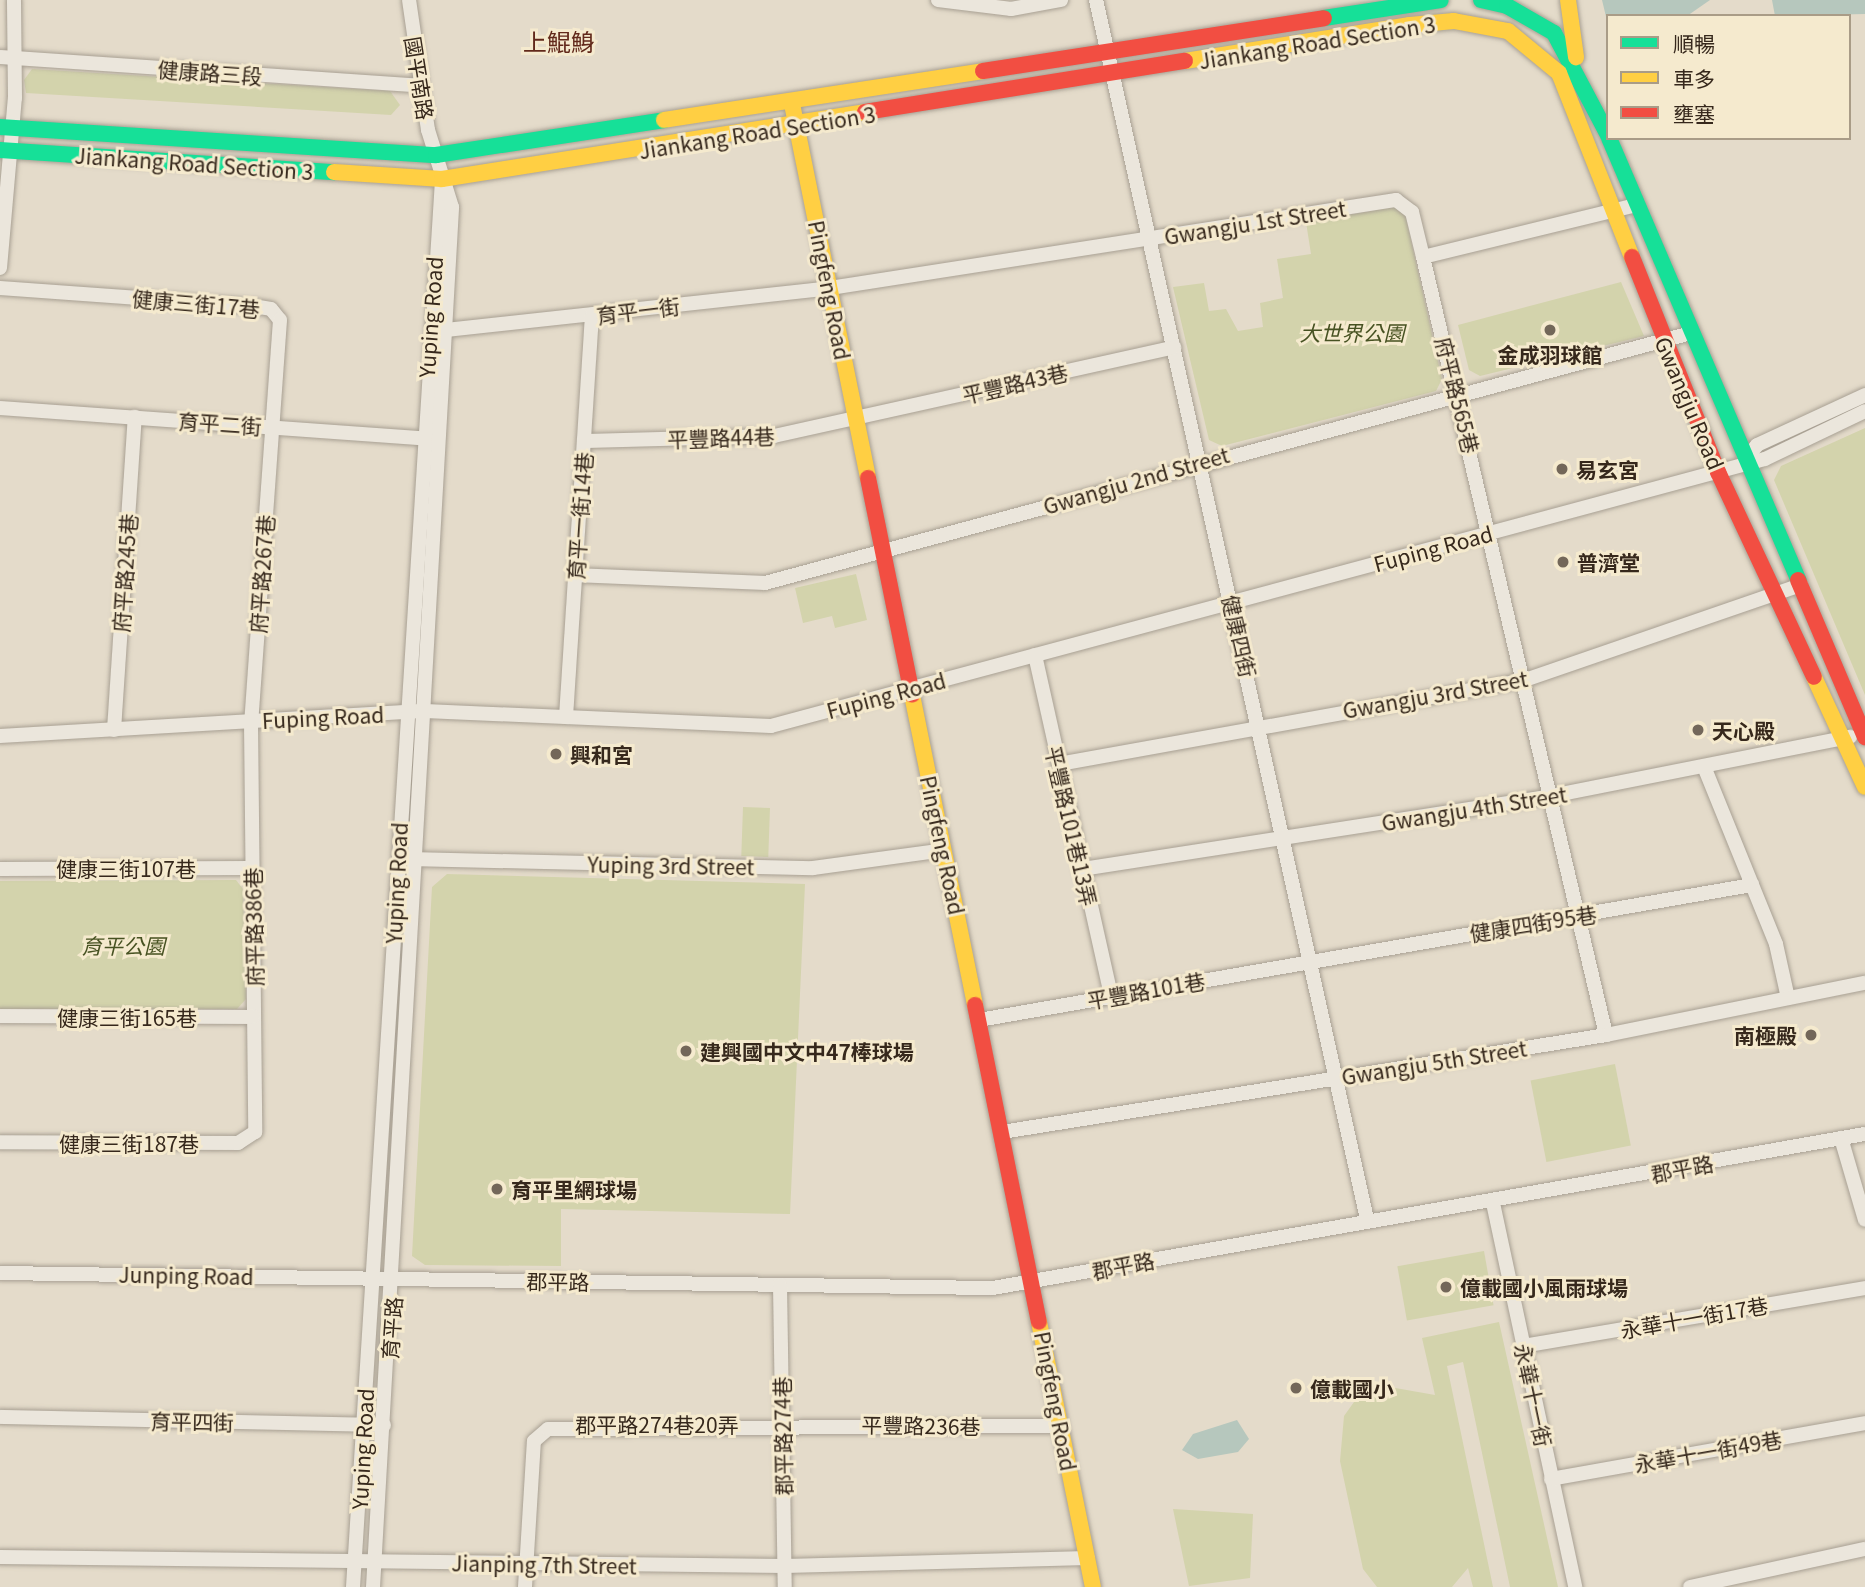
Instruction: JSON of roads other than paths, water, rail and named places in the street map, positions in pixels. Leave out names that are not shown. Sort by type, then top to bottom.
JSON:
[{"type":"street","points":[[0,268],[7,58],[14,0]]},
{"type":"street","name":"國平南路","points":[[409,0],[420,86],[436,155]]},
{"type":"street","points":[[938,0],[1011,9],[1061,0]]},
{"type":"street","name":"健康四街","points":[[1097,0],[1112,76],[1286,837],[1313,960],[1334,1078],[1367,1219]]},
{"type":"street","points":[[1320,20],[1379,0]]},
{"type":"street","name":"Jiankang Road Section 3","points":[[6,127],[436,155],[792,104],[1441,0]]},
{"type":"street","points":[[1481,0],[1530,8]]},
{"type":"street","points":[[1568,0],[1575,52],[1590,92]]},
{"type":"street","points":[[1508,3],[1508,31]]},
{"type":"street","points":[[1508,31],[1530,8]]},
{"type":"street","name":"Gwangju Road","points":[[1530,8],[1554,33],[1590,92],[1606,129]]},
{"type":"street","name":"Jiankang Road Section 3","points":[[5,151],[442,179],[797,127],[1410,25],[1454,21],[1508,31]]},
{"type":"street","name":"Gwangju Road","points":[[1508,31],[1542,53],[1559,73],[1718,472],[1780,593],[1865,787]]},
{"type":"street","name":"健康路三段","points":[[7,58],[420,86]]},
{"type":"street","name":"Pingfeng Road","points":[[792,104],[1093,1587]]},
{"type":"street","name":"Gwangju Road","points":[[1611,140],[1864,734]]},
{"type":"street","name":"Yuping Road","points":[[395,1278],[452,207],[436,155]]},
{"type":"street","name":"Yuping Road","points":[[353,1587],[423,438],[442,179]]},
{"type":"street","name":"Gwangju 1st Street","points":[[830,288],[1396,200],[1412,212],[1423,257]]},
{"type":"street","points":[[1423,257],[1637,205]]},
{"type":"street","name":"府平路565巷","points":[[1423,257],[1491,533],[1605,1035]]},
{"type":"street","name":"健康三街17巷","points":[[0,288],[271,309],[280,320],[272,427]]},
{"type":"street","name":"育平一街","points":[[446,330],[830,288]]},
{"type":"street","name":"育平一街14巷","points":[[566,717],[592,315]]},
{"type":"street","name":"Gwangju 2nd Street","points":[[575,575],[765,583],[1200,461],[1691,333]]},
{"type":"street","name":"平豐路43巷","points":[[856,418],[1174,347]]},
{"type":"street","points":[[1745,460],[1757,445],[1865,395]]},
{"type":"street","name":"育平二街","points":[[0,408],[440,439]]},
{"type":"street","points":[[1745,460],[1765,459],[1865,411]]},
{"type":"street","name":"府平路245巷","points":[[114,730],[135,417]]},
{"type":"street","name":"平豐路44巷","points":[[584,442],[774,436],[856,418]]},
{"type":"street","name":"府平路267巷","points":[[251,722],[272,427]]},
{"type":"street","name":"Fuping Road","points":[[0,736],[425,711],[771,726],[1718,472],[1745,460]]},
{"type":"street","name":"Gwangju 3rd Street","points":[[1059,764],[1260,724],[1525,680],[1801,585]]},
{"type":"street","name":"平豐路101巷13弄","points":[[1035,655],[1111,996]]},
{"type":"street","name":"府平路386巷","points":[[251,722],[255,1132]]},
{"type":"street","name":"Gwangju 4th Street","points":[[1082,869],[1552,796],[1705,769],[1864,734]]},
{"type":"street","points":[[1705,769],[1752,885],[1788,998]]},
{"type":"street","name":"Yuping 3rd Street","points":[[397,859],[813,868],[944,850]]},
{"type":"street","name":"健康三街107巷","points":[[0,869],[252,868]]},
{"type":"street","name":"健康四街95巷","points":[[1313,960],[1752,885]]},
{"type":"street","name":"平豐路101巷","points":[[979,1020],[1313,960]]},
{"type":"street","name":"Gwangju 5th Street","points":[[1002,1132],[1605,1035],[1865,983]]},
{"type":"street","name":"健康三街165巷","points":[[0,1016],[253,1017]]},
{"type":"street","name":"健康三街187巷","points":[[0,1142],[238,1143],[255,1132]]},
{"type":"street","name":"郡平路","points":[[372,1276],[993,1288],[1367,1219],[1493,1203],[1865,1133]]},
{"type":"street","points":[[1841,1138],[1865,1220]]},
{"type":"street","name":"永華十一街","points":[[1493,1203],[1575,1587]]},
{"type":"street","name":"Junping Road","points":[[0,1273],[372,1276]]},
{"type":"street","name":"育平路","points":[[373,1587],[395,1278]]},
{"type":"street","name":"郡平路274巷","points":[[780,1284],[785,1587]]},
{"type":"street","name":"永華十一街17巷","points":[[1523,1346],[1865,1288]]},
{"type":"street","name":"育平四街","points":[[0,1417],[384,1425]]},
{"type":"street","name":"永華十一街49巷","points":[[1551,1479],[1865,1423]]},
{"type":"street","name":"平豐路236巷","points":[[782,1424],[1061,1426]]},
{"type":"street","name":"郡平路274巷20弄","points":[[525,1587],[534,1441],[548,1429],[782,1424]]},
{"type":"street","points":[[1690,1587],[1865,1549]]},
{"type":"street","name":"Jianping 7th Street","points":[[0,1557],[785,1566],[1088,1558]]},
{"type":"place","name":"金成羽球館","points":[[1550,330]]},
{"type":"place","name":"易玄宮","points":[[1562,469]]},
{"type":"place","name":"普濟堂","points":[[1563,562]]},
{"type":"place","name":"天心殿","points":[[1698,730]]},
{"type":"place","name":"興和宮","points":[[556,754]]},
{"type":"place","name":"南極殿","points":[[1811,1035]]},
{"type":"place","name":"建興國中文中47棒球場","points":[[686,1051]]},
{"type":"place","name":"育平里網球場","points":[[497,1189]]},
{"type":"place","name":"億載國小風雨球場","points":[[1446,1287]]},
{"type":"place","name":"億載國小","points":[[1296,1388]]},
{"type":"district","name":"上鯤鯓","points":[[559,41]]},
{"type":"park label","name":"大世界公園","points":[[1352,332]]},
{"type":"park label","name":"育平公園","points":[[123,945]]}]
